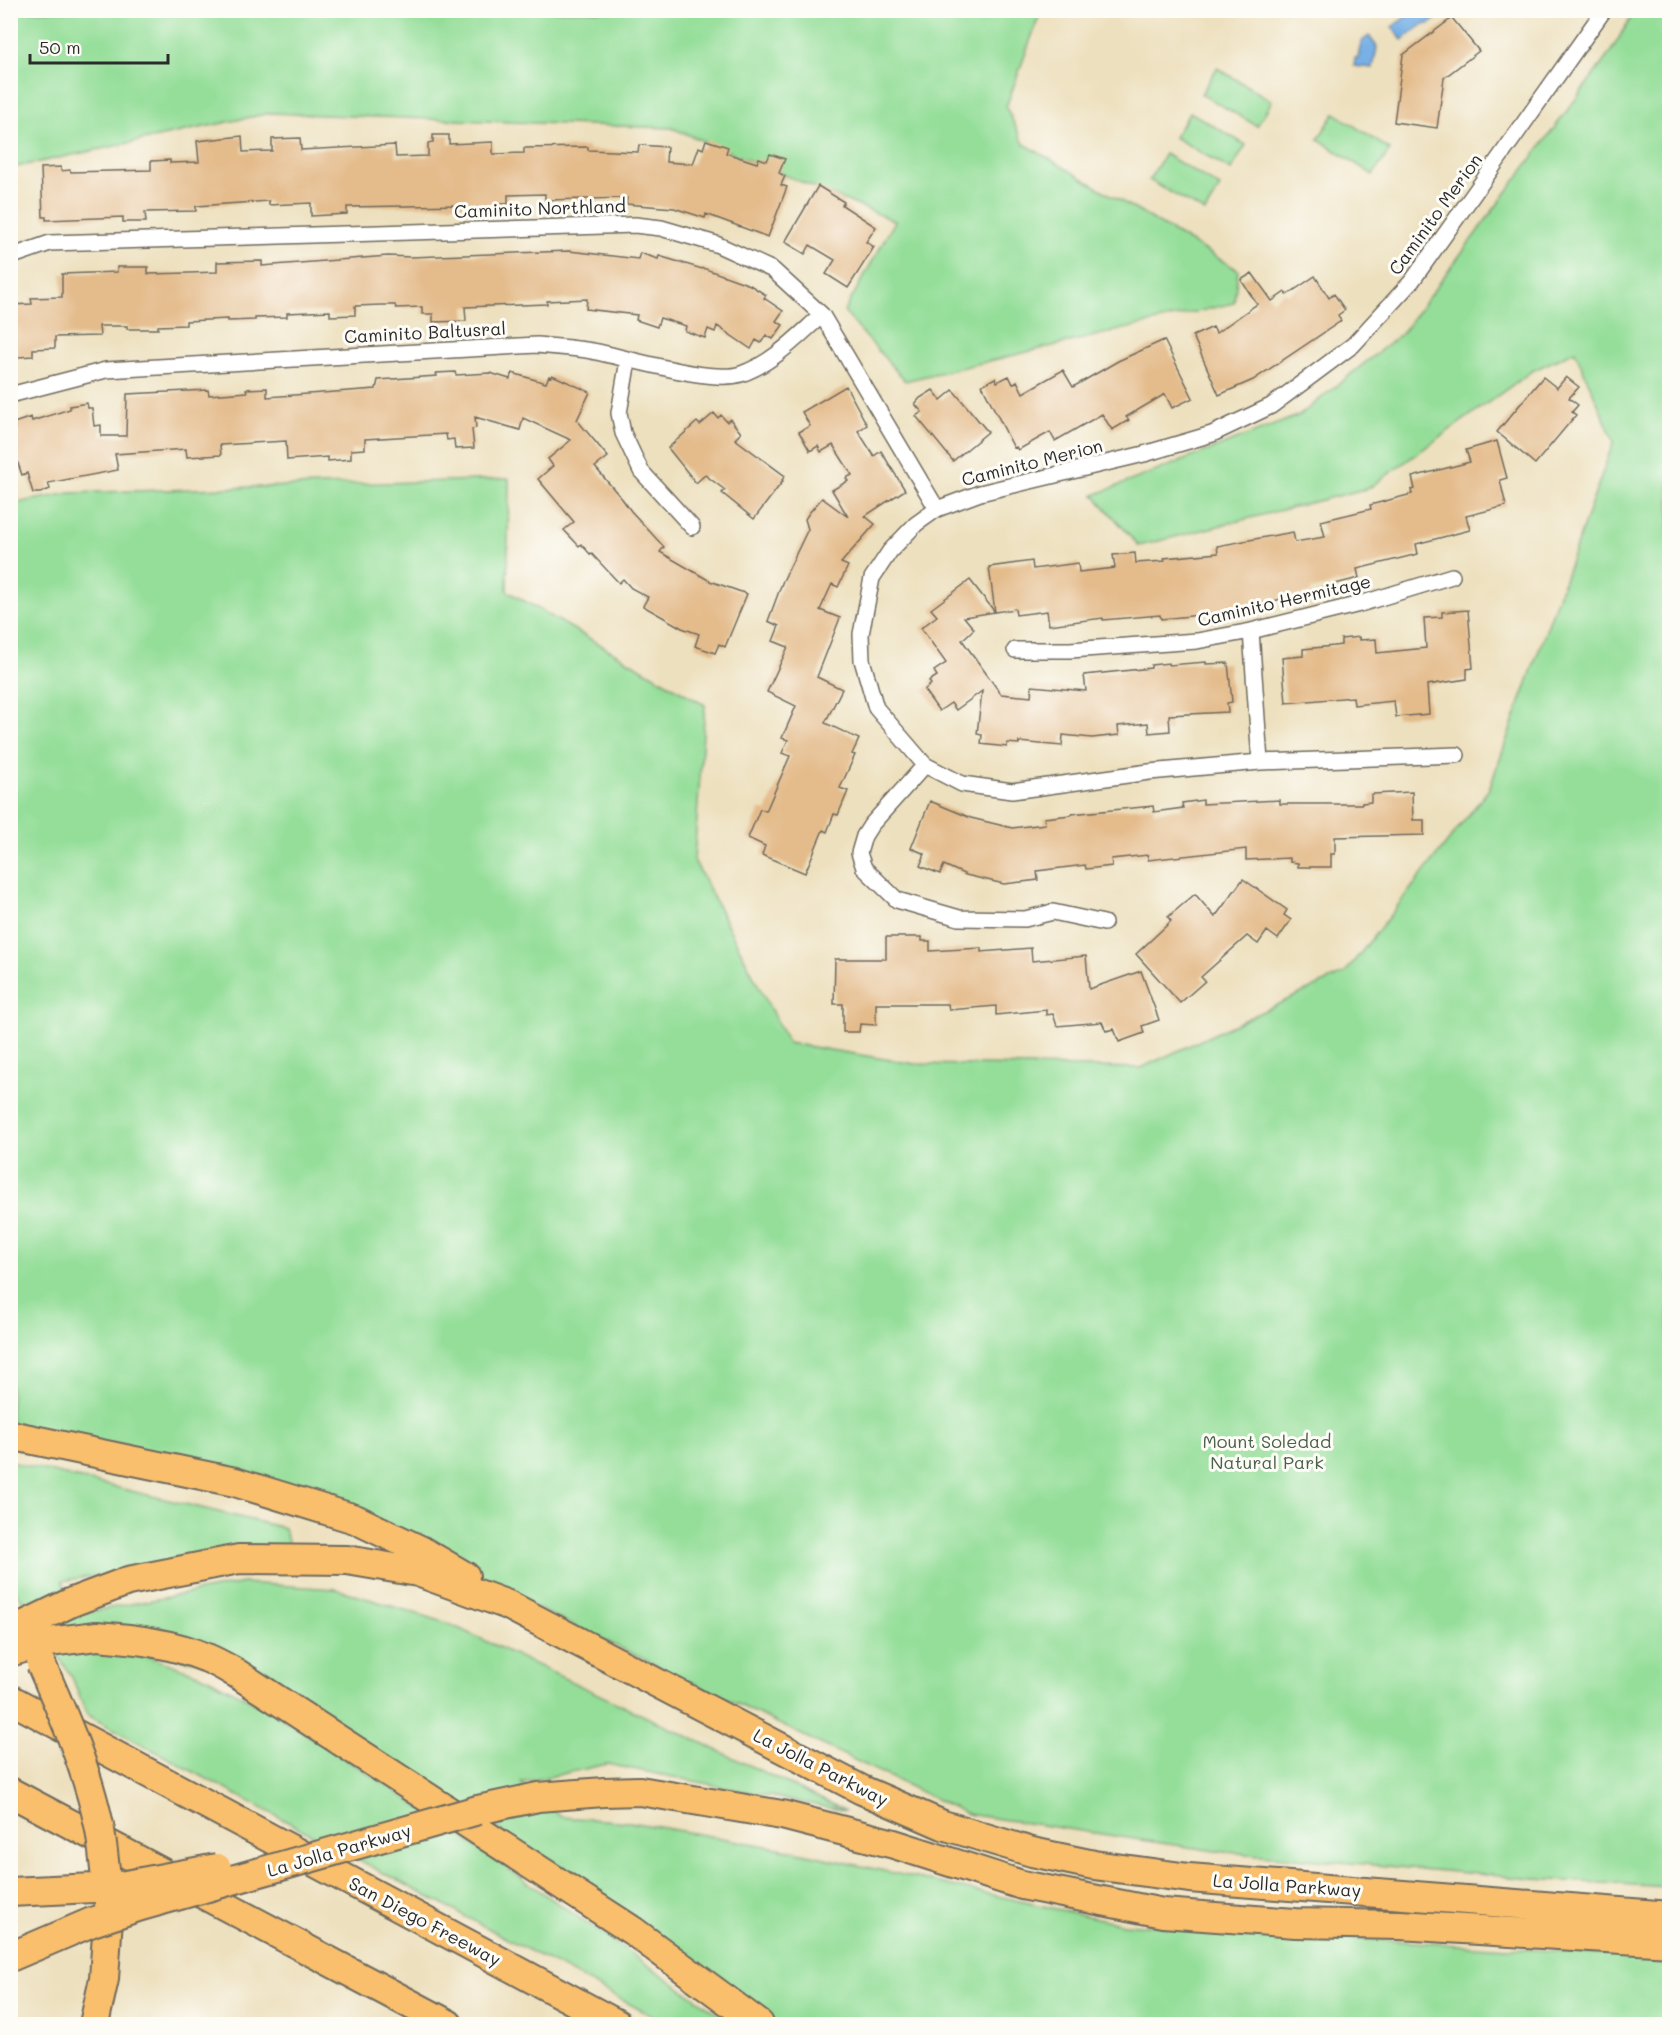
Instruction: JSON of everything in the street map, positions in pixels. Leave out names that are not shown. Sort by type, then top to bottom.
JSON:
[{"type":"highway","points":[[10,1435],[235,1482],[356,1519],[422,1551],[567,1637]]},
{"type":"highway","name":"La Jolla Parkway","points":[[10,1632],[72,1602],[128,1581],[239,1559],[347,1560],[418,1572],[508,1605],[862,1790],[943,1825],[1032,1852],[1094,1865],[1189,1878],[1670,1916]]},
{"type":"highway","points":[[10,1625],[41,1664],[85,1776],[99,1825],[108,1903],[104,1978],[94,2025]]},
{"type":"highway","points":[[10,1652],[41,1643],[97,1636],[147,1641],[180,1648],[208,1658],[236,1673],[633,1931],[759,2025]]},
{"type":"highway","name":"San Diego Freeway","points":[[10,1698],[617,2025]]},
{"type":"highway","name":"La Jolla Parkway","points":[[10,1957],[92,1922],[141,1906],[478,1810],[538,1797],[640,1791],[782,1815],[894,1844],[1022,1885],[1163,1913],[1295,1923],[1400,1926],[1670,1942]]},
{"type":"highway","points":[[10,1792],[448,2025]]},
{"type":"highway","points":[[10,1892],[115,1887],[384,1837]]},
{"type":"street","name":"Caminito Merion","points":[[1457,755],[1260,762],[1149,772],[1012,790],[962,783],[925,765],[876,708],[862,660],[861,634],[872,578],[890,551],[916,524],[937,510],[980,493],[1144,454],[1212,434],[1271,406],[1353,345],[1413,281],[1604,10]]},
{"type":"street","name":"Caminito Northland","points":[[10,257],[50,243],[635,225],[661,228],[716,244],[773,270],[822,315],[937,510]]},
{"type":"street","name":"Caminito Baltusral","points":[[10,395],[106,370],[525,345],[591,351],[712,376],[739,375],[772,358],[822,315]]},
{"type":"street","points":[[628,360],[619,413],[623,433],[641,471],[692,527]]},
{"type":"street","name":"Caminito Hermitage","points":[[1015,650],[1070,650],[1197,641],[1251,631],[1360,604],[1452,576]]},
{"type":"street","points":[[1251,631],[1260,762]]},
{"type":"street","points":[[925,765],[871,825],[864,836],[859,853],[864,868],[897,900],[959,918],[1025,919],[1053,912],[1104,923]]},
{"type":"green space","points":[[10,11],[1041,11],[1006,107],[1024,144],[1238,270],[1234,303],[905,381],[844,312],[895,221],[672,128],[270,113],[11,168]]},
{"type":"green space","name":"Mount Soledad Natural Park","points":[[1635,11],[1669,11],[1669,1887],[1534,1879],[1215,1851],[967,1814],[305,1497],[11,1423],[11,504],[70,493],[509,479],[507,591],[705,705],[694,860],[788,1043],[915,1064],[1141,1068],[1345,973],[1489,789],[1614,441],[1575,351],[1532,371],[1369,488],[1139,546],[1094,495],[1300,415],[1402,333],[1610,53]]},
{"type":"green space","points":[[1217,68],[1272,101],[1257,126],[1201,94]]},
{"type":"green space","points":[[1190,112],[1246,145],[1231,170],[1174,137]]},
{"type":"green space","points":[[1335,113],[1390,150],[1373,175],[1318,139]]},
{"type":"green space","points":[[1165,154],[1220,187],[1205,212],[1149,180]]},
{"type":"green space","points":[[11,1462],[284,1528],[289,1545],[62,1581],[83,1613],[243,1583],[336,1589],[447,1623],[846,1811],[607,1764],[521,1783],[561,1817],[630,1822],[789,1850],[1124,1924],[1669,1958],[1669,2024],[778,2024],[523,1845],[245,1668],[138,1653],[204,1676],[267,1709],[385,1784],[733,2024],[667,2024],[87,1715],[72,1677],[11,1583]]},
{"type":"water","points":[[1414,11],[1442,11],[1441,15],[1429,24],[1424,24],[1402,40],[1392,27]]},
{"type":"water","points":[[1369,36],[1377,47],[1373,68],[1354,66],[1361,42]]},
{"type":"building","points":[[1452,18],[1479,51],[1444,78],[1437,128],[1394,122],[1403,55]]},
{"type":"building","points":[[433,135],[449,135],[449,144],[493,142],[493,154],[524,153],[524,148],[588,147],[588,150],[638,152],[639,145],[667,147],[666,162],[693,164],[699,147],[703,149],[706,140],[728,147],[726,153],[757,163],[759,158],[767,161],[770,154],[785,159],[779,173],[785,176],[781,185],[787,187],[768,237],[706,214],[705,218],[674,208],[626,204],[627,198],[545,200],[545,194],[508,195],[508,204],[500,204],[501,208],[464,209],[464,205],[347,207],[347,214],[311,216],[311,203],[269,205],[269,201],[196,206],[196,211],[145,212],[146,222],[123,222],[123,217],[46,220],[46,217],[43,217],[41,168],[61,167],[61,171],[70,170],[71,172],[151,170],[151,161],[199,162],[197,141],[242,136],[243,152],[272,151],[272,139],[300,138],[301,150],[395,145],[396,157],[428,156],[428,143],[433,142]]},
{"type":"building","points":[[818,186],[844,202],[842,205],[876,227],[866,242],[874,247],[848,288],[826,274],[835,260],[810,245],[805,254],[785,242]]},
{"type":"building","points":[[569,251],[638,259],[640,253],[703,268],[750,285],[766,295],[764,298],[783,311],[776,321],[783,325],[773,339],[766,335],[761,343],[756,340],[751,349],[717,326],[715,332],[708,329],[705,338],[685,331],[686,326],[660,318],[657,327],[636,320],[637,315],[586,309],[587,299],[547,301],[547,304],[465,307],[466,321],[433,322],[433,314],[422,314],[422,307],[396,308],[395,305],[381,305],[355,306],[355,315],[330,316],[330,311],[287,313],[287,317],[255,318],[255,320],[186,321],[186,325],[158,326],[158,329],[99,326],[100,336],[55,337],[55,348],[33,349],[33,356],[18,357],[17,353],[11,354],[10,305],[32,304],[31,298],[62,297],[62,274],[117,272],[117,267],[148,267],[148,274],[217,272],[217,262],[262,261],[262,266],[388,256]]},
{"type":"building","points":[[1252,273],[1272,301],[1285,292],[1287,295],[1315,276],[1329,298],[1334,294],[1345,310],[1338,315],[1341,321],[1253,380],[1219,395],[1193,336],[1213,327],[1216,333],[1257,304],[1241,280]]},
{"type":"building","points":[[1164,340],[1193,398],[1172,408],[1165,394],[1126,417],[1129,420],[1112,430],[1102,414],[1055,441],[1050,432],[1018,450],[1014,448],[982,385],[995,378],[997,382],[1009,376],[1013,384],[1017,381],[1023,393],[1063,370],[1073,387],[1118,361]]},
{"type":"building","points":[[455,372],[456,375],[490,373],[510,379],[512,373],[546,383],[552,375],[590,392],[577,420],[608,457],[595,467],[664,547],[660,552],[710,581],[747,594],[725,647],[719,644],[715,653],[695,646],[699,634],[682,628],[643,606],[648,597],[631,588],[623,579],[619,583],[591,553],[581,544],[579,546],[564,530],[574,522],[538,479],[553,466],[548,459],[571,440],[523,418],[520,430],[475,417],[476,428],[472,429],[474,448],[455,449],[454,439],[447,440],[446,434],[365,439],[365,449],[351,450],[351,459],[328,461],[328,457],[287,460],[286,441],[220,445],[221,455],[187,457],[186,449],[115,454],[118,470],[48,483],[50,489],[40,493],[33,493],[27,473],[22,475],[10,440],[10,429],[15,428],[14,423],[31,417],[32,421],[70,409],[70,406],[87,403],[88,408],[92,408],[94,426],[101,425],[101,436],[126,436],[127,394],[208,390],[209,395],[267,388],[267,397],[376,389],[378,380],[437,376],[436,373]]},
{"type":"building","points":[[1543,377],[1557,388],[1566,377],[1579,387],[1569,398],[1578,405],[1572,412],[1576,415],[1535,464],[1497,432]]},
{"type":"building","points":[[846,386],[867,425],[858,431],[874,456],[881,451],[905,490],[865,516],[875,524],[841,563],[848,566],[838,587],[832,584],[820,610],[840,618],[817,677],[842,689],[825,723],[859,739],[852,754],[855,755],[840,788],[848,791],[838,815],[834,814],[827,832],[823,830],[805,873],[762,855],[765,846],[748,838],[760,809],[766,811],[790,756],[782,753],[788,740],[782,738],[796,706],[767,692],[788,647],[773,641],[779,626],[768,621],[782,583],[808,529],[805,519],[809,513],[822,498],[848,517],[832,490],[848,481],[846,478],[852,475],[833,445],[821,452],[818,446],[810,451],[799,432],[810,426],[802,412]]},
{"type":"building","points":[[933,390],[941,400],[953,390],[988,432],[953,461],[916,416],[922,412],[915,404]]},
{"type":"building","points":[[714,413],[718,418],[721,415],[727,422],[730,419],[741,433],[735,439],[785,476],[754,519],[722,493],[725,490],[705,475],[696,483],[668,448],[697,422],[700,425]]},
{"type":"building","points":[[1497,441],[1507,478],[1500,480],[1506,506],[1466,516],[1470,530],[1416,544],[1418,554],[1357,569],[1359,578],[1311,590],[1311,593],[1210,614],[1161,619],[1160,615],[1103,620],[1103,618],[1049,625],[1047,611],[1016,615],[1015,609],[995,612],[989,567],[1032,561],[1033,569],[1078,563],[1079,572],[1115,568],[1113,555],[1135,553],[1136,563],[1165,561],[1164,558],[1218,553],[1217,546],[1293,532],[1295,542],[1325,537],[1321,521],[1371,509],[1370,505],[1412,494],[1411,490],[1415,489],[1412,477],[1470,462],[1466,450]]},
{"type":"building","points":[[970,580],[995,612],[964,617],[974,629],[962,640],[1001,694],[1031,697],[1032,686],[1086,691],[1084,675],[1151,668],[1151,665],[1169,663],[1169,665],[1228,663],[1232,702],[1227,703],[1228,712],[1169,715],[1170,731],[1149,733],[1148,723],[1118,726],[1119,735],[1092,738],[1063,735],[1062,746],[1019,742],[1019,744],[1007,743],[1007,747],[981,744],[982,735],[977,734],[982,691],[956,710],[951,703],[939,711],[924,690],[931,684],[929,681],[937,676],[934,671],[946,663],[921,628],[937,616],[931,609]]},
{"type":"building","points":[[1468,610],[1473,668],[1467,669],[1467,679],[1427,685],[1429,714],[1396,717],[1394,701],[1354,705],[1353,697],[1286,703],[1282,658],[1303,656],[1303,649],[1341,645],[1341,639],[1359,637],[1359,640],[1376,639],[1377,653],[1426,648],[1424,618],[1442,617],[1442,612]]},
{"type":"building","points":[[1412,792],[1413,820],[1424,820],[1424,835],[1335,837],[1335,854],[1331,854],[1331,867],[1298,867],[1298,863],[1290,862],[1290,858],[1246,860],[1246,849],[1148,860],[1148,855],[1111,859],[1112,866],[1086,869],[1085,865],[1037,871],[1038,880],[1004,884],[966,875],[944,865],[940,874],[920,866],[925,854],[911,848],[930,801],[971,818],[1012,828],[1045,824],[1044,818],[1071,814],[1153,806],[1154,812],[1183,808],[1182,803],[1203,800],[1203,804],[1280,800],[1280,804],[1362,804],[1371,802],[1373,794]]},
{"type":"building","points":[[1243,879],[1287,910],[1284,915],[1291,920],[1278,939],[1267,931],[1258,944],[1247,936],[1201,977],[1205,981],[1180,1003],[1136,954],[1171,921],[1168,917],[1195,894],[1215,917]]},
{"type":"building","points":[[886,937],[922,937],[922,941],[930,941],[930,951],[981,948],[981,952],[1031,948],[1032,961],[1086,956],[1089,989],[1141,971],[1159,1020],[1142,1026],[1144,1033],[1119,1042],[1114,1029],[1106,1031],[1102,1022],[1057,1026],[1053,1014],[1046,1015],[1046,1010],[996,1015],[996,1006],[949,1010],[948,1004],[876,1004],[876,1025],[860,1024],[859,1032],[843,1032],[843,1004],[834,1004],[835,959],[886,959]]}]
